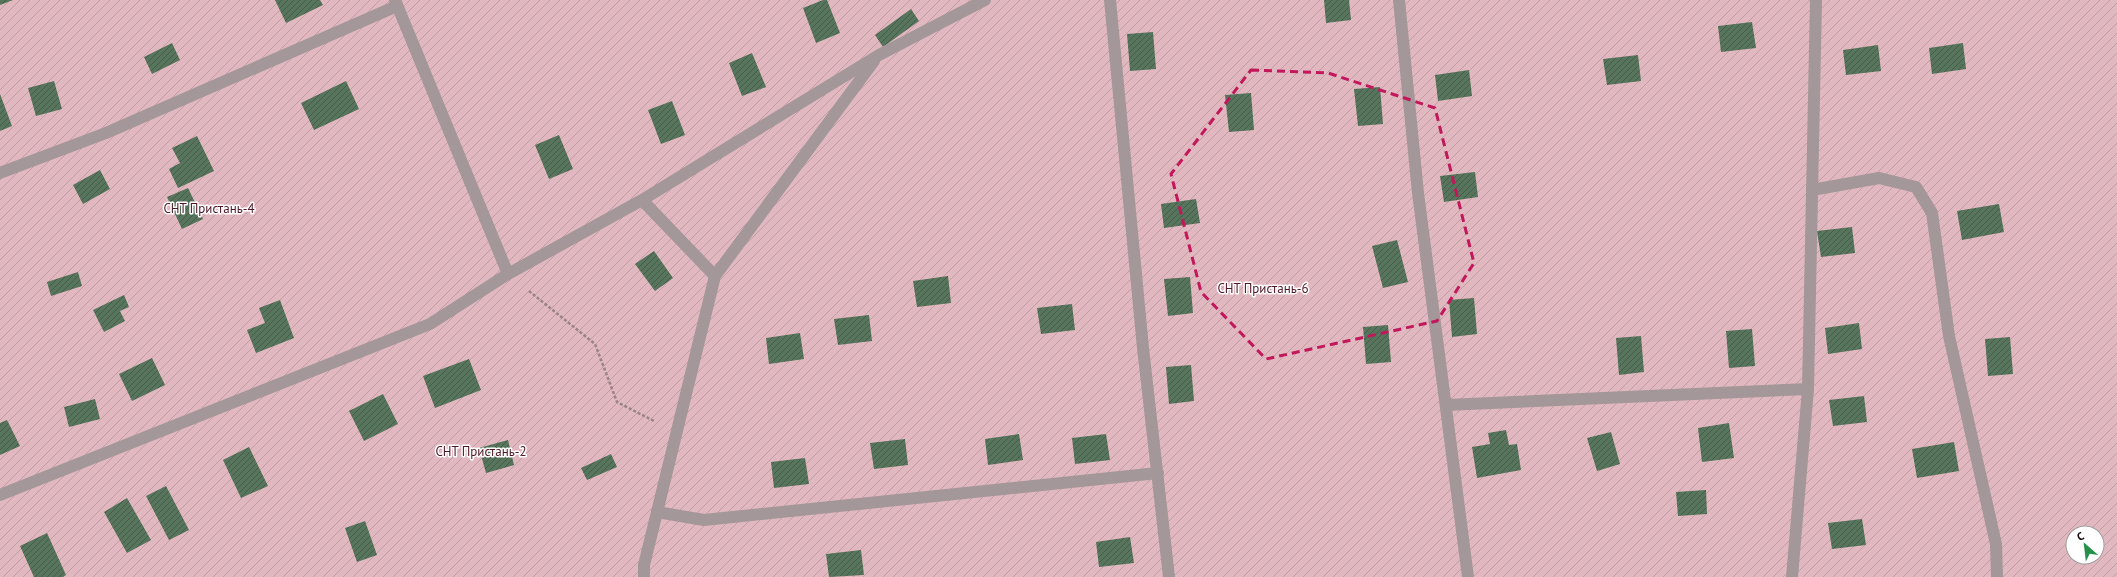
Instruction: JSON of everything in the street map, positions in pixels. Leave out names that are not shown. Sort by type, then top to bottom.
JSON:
[{"type":"street","points":[[0,495],[430,324],[508,274],[642,200],[879,55],[985,0]]},
{"type":"street","points":[[1110,0],[1144,348],[1169,577]]},
{"type":"street","points":[[1399,0],[1418,193],[1468,577]]},
{"type":"street","points":[[1792,577],[1808,389],[1816,0]]},
{"type":"street","points":[[0,172],[106,133],[396,3],[425,70],[508,274]]},
{"type":"street","points":[[644,577],[644,565],[716,276],[879,55]]},
{"type":"street","points":[[1812,190],[1879,178],[1916,187],[1932,213],[1949,336],[1996,544],[1997,577]]},
{"type":"street","points":[[642,200],[716,276]]},
{"type":"street","points":[[1446,406],[1808,389]]},
{"type":"street","points":[[657,512],[704,520],[1158,473]]},
{"type":"path","points":[[508,274],[595,344],[617,402],[677,433]]},
{"type":"highlighted area","points":[[1251,70],[1328,73],[1435,108],[1474,263],[1437,321],[1266,359],[1201,292],[1171,174]]},
{"type":"green space","name":"СНТ Пристань-6","points":[[0,0],[2117,0],[2117,577],[0,577]]},
{"type":"building","points":[[0,0],[13,0],[0,5]]},
{"type":"building","points":[[275,0],[320,0],[323,5],[286,23]]},
{"type":"building","points":[[823,0],[827,0],[840,33],[816,43],[803,8]]},
{"type":"building","points":[[1324,0],[1349,0],[1351,20],[1326,23]]},
{"type":"building","points":[[911,9],[919,21],[883,47],[875,35]]},
{"type":"building","points":[[1752,22],[1756,48],[1721,52],[1718,26]]},
{"type":"building","points":[[1153,32],[1156,69],[1130,71],[1127,34]]},
{"type":"building","points":[[172,43],[180,60],[152,74],[144,57]]},
{"type":"building","points":[[1963,43],[1966,69],[1932,74],[1929,48]]},
{"type":"building","points":[[1878,45],[1881,71],[1846,75],[1843,50]]},
{"type":"building","points":[[752,53],[766,87],[742,96],[729,63]]},
{"type":"building","points":[[1638,55],[1641,81],[1607,85],[1603,59]]},
{"type":"building","points":[[1469,70],[1472,96],[1438,101],[1435,75]]},
{"type":"building","points":[[54,81],[62,109],[36,116],[28,88]]},
{"type":"building","points":[[346,81],[359,109],[314,130],[301,103]]},
{"type":"building","points":[[1380,87],[1383,124],[1358,126],[1354,89]]},
{"type":"building","points":[[1251,93],[1254,130],[1229,132],[1225,95]]},
{"type":"building","points":[[0,94],[12,126],[0,131]]},
{"type":"building","points":[[672,101],[685,135],[661,144],[648,110]]},
{"type":"building","points":[[559,135],[573,169],[549,179],[535,145]]},
{"type":"building","points":[[197,136],[214,171],[178,188],[169,169],[180,163],[172,148]]},
{"type":"building","points":[[100,170],[110,189],[83,204],[73,185]]},
{"type":"building","points":[[1475,172],[1478,197],[1444,202],[1440,176]]},
{"type":"building","points":[[188,188],[203,219],[182,229],[167,197]]},
{"type":"building","points":[[1196,199],[1200,223],[1164,228],[1161,204]]},
{"type":"building","points":[[1999,204],[2004,232],[1962,240],[1957,211]]},
{"type":"building","points":[[1852,227],[1855,253],[1821,257],[1817,231]]},
{"type":"building","points":[[1397,240],[1408,282],[1383,288],[1372,246]]},
{"type":"building","points":[[654,251],[673,278],[655,291],[635,264]]},
{"type":"building","points":[[78,272],[82,286],[51,296],[47,282]]},
{"type":"building","points":[[948,276],[951,303],[917,307],[913,281]]},
{"type":"building","points":[[1190,277],[1193,313],[1168,316],[1164,279]]},
{"type":"building","points":[[124,295],[129,307],[120,311],[125,321],[104,332],[93,310]]},
{"type":"building","points":[[1474,298],[1477,334],[1452,337],[1449,300]]},
{"type":"building","points":[[280,300],[294,338],[256,353],[247,330],[265,323],[259,308]]},
{"type":"building","points":[[1072,304],[1075,330],[1041,334],[1037,308]]},
{"type":"building","points":[[869,315],[872,341],[838,345],[834,319]]},
{"type":"building","points":[[1859,323],[1862,349],[1828,354],[1825,328]]},
{"type":"building","points":[[1388,325],[1391,362],[1366,364],[1363,327]]},
{"type":"building","points":[[1752,329],[1755,366],[1729,368],[1726,331]]},
{"type":"building","points":[[800,333],[804,359],[769,364],[766,338]]},
{"type":"building","points":[[1641,336],[1644,372],[1619,375],[1616,338]]},
{"type":"building","points":[[2010,337],[2013,374],[1988,376],[1985,339]]},
{"type":"building","points":[[152,358],[165,385],[132,401],[119,374]]},
{"type":"building","points":[[469,359],[481,390],[435,408],[423,376]]},
{"type":"building","points":[[1191,365],[1194,401],[1169,404],[1166,367]]},
{"type":"building","points":[[383,394],[398,424],[364,441],[349,411]]},
{"type":"building","points":[[1864,396],[1867,422],[1833,426],[1829,400]]},
{"type":"building","points":[[95,399],[100,419],[69,427],[64,407]]},
{"type":"building","points":[[7,420],[20,446],[0,455],[0,423]]},
{"type":"building","points":[[1729,423],[1734,458],[1702,462],[1698,428]]},
{"type":"building","points":[[1506,430],[1509,445],[1517,444],[1521,470],[1477,478],[1472,447],[1490,444],[1488,433]]},
{"type":"building","points":[[1611,432],[1620,464],[1597,471],[1587,438]]},
{"type":"building","points":[[1019,434],[1023,460],[988,465],[985,439]]},
{"type":"building","points":[[1106,434],[1110,460],[1075,464],[1072,438]]},
{"type":"building","points":[[905,439],[908,465],[874,469],[870,443]]},
{"type":"building","points":[[508,440],[514,465],[486,473],[479,448]]},
{"type":"building","points":[[1954,442],[1959,471],[1917,478],[1912,449]]},
{"type":"building","points":[[249,447],[268,486],[241,498],[223,460]]},
{"type":"building","points":[[611,454],[617,467],[587,480],[581,468]]},
{"type":"building","points":[[805,458],[809,484],[774,488],[771,462]]},
{"type":"building","points":[[166,486],[189,530],[169,540],[146,496]]},
{"type":"building","points":[[1706,490],[1707,514],[1678,516],[1676,492]]},
{"type":"building","points":[[127,498],[151,540],[127,553],[104,512]]},
{"type":"building","points":[[1862,519],[1866,545],[1832,549],[1828,523]]},
{"type":"building","points":[[365,521],[377,555],[357,562],[345,528]]},
{"type":"building","points":[[47,533],[66,575],[63,577],[34,577],[20,546]]},
{"type":"building","points":[[1130,537],[1134,563],[1099,567],[1096,542]]},
{"type":"building","points":[[861,550],[864,575],[829,577],[826,554]]},
{"type":"park label","name":"СНТ Пристань-4","points":[[209,208]]},
{"type":"park label","name":"СНТ Пристань-2","points":[[481,451]]}]
